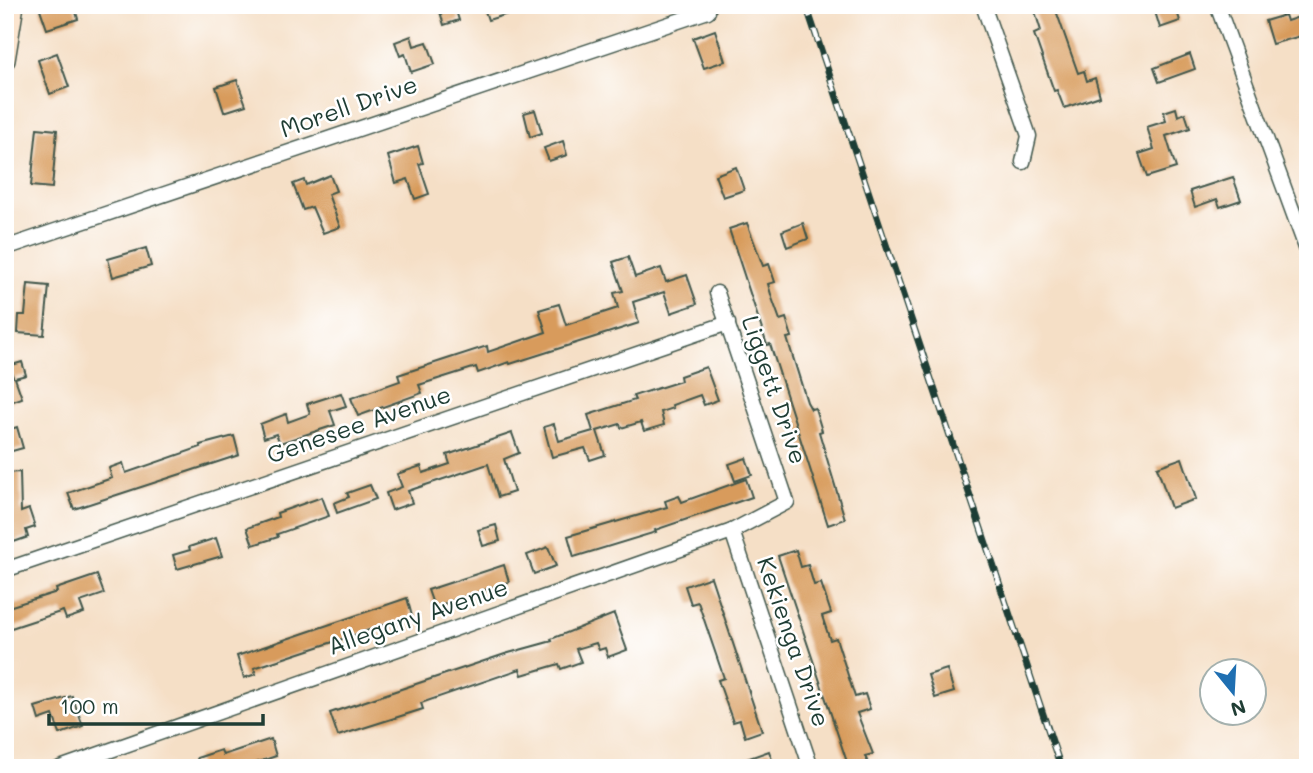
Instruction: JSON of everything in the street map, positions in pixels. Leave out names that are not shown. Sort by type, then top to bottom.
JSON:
[{"type":"street","points":[[5,60],[14,5]]},
{"type":"street","points":[[983,5],[1029,136],[1023,162]]},
{"type":"street","points":[[1217,5],[1308,253]]},
{"type":"street","name":"Morell Drive","points":[[5,248],[708,11]]},
{"type":"street","name":"Liggett Drive","points":[[717,293],[788,502]]},
{"type":"street","name":"Genesee Avenue","points":[[5,570],[728,323]]},
{"type":"street","name":"Allegany Avenue","points":[[60,768],[732,531],[788,502]]},
{"type":"street","name":"Kekienga Drive","points":[[732,531],[811,768]]},
{"type":"building","points":[[51,5],[74,5],[78,19],[47,29],[40,9]]},
{"type":"building","points":[[438,5],[454,5],[459,20],[444,25]]},
{"type":"building","points":[[483,5],[527,5],[528,8],[488,20]]},
{"type":"building","points":[[1033,5],[1054,5],[1078,73],[1084,71],[1087,81],[1095,78],[1100,96],[1064,108],[1057,90],[1054,91],[1034,34],[1041,31]]},
{"type":"building","points":[[1153,5],[1175,5],[1180,21],[1160,28]]},
{"type":"building","points":[[1308,14],[1308,34],[1272,44],[1265,21],[1285,15],[1287,21]]},
{"type":"building","points":[[715,30],[725,61],[704,68],[693,38]]},
{"type":"building","points":[[411,36],[414,46],[427,42],[435,64],[411,72],[405,54],[400,56],[395,42]]},
{"type":"building","points":[[57,53],[69,87],[50,94],[38,60]]},
{"type":"building","points":[[1190,54],[1195,69],[1159,82],[1154,68]]},
{"type":"building","points":[[237,80],[246,105],[224,112],[216,87]]},
{"type":"building","points":[[1176,108],[1178,116],[1185,113],[1190,128],[1166,136],[1176,168],[1147,177],[1139,154],[1154,149],[1147,127],[1166,121],[1164,112]]},
{"type":"building","points":[[535,110],[542,133],[530,137],[524,113]]},
{"type":"building","points":[[37,128],[57,130],[52,188],[31,186]]},
{"type":"building","points":[[563,141],[567,155],[549,161],[544,148]]},
{"type":"building","points":[[418,146],[423,163],[419,164],[429,194],[415,199],[408,179],[396,183],[388,156]]},
{"type":"building","points":[[736,167],[744,190],[723,197],[715,175]]},
{"type":"building","points":[[330,175],[336,191],[328,194],[340,227],[323,233],[312,207],[303,210],[293,184],[304,180],[306,185]]},
{"type":"building","points":[[1233,177],[1241,200],[1220,207],[1217,199],[1195,207],[1190,191]]},
{"type":"building","points":[[747,223],[763,266],[769,264],[775,282],[768,284],[772,298],[780,320],[786,318],[792,337],[787,338],[807,402],[811,409],[815,408],[822,431],[819,432],[845,519],[828,525],[770,344],[767,345],[729,229]]},
{"type":"building","points":[[803,223],[808,239],[787,247],[782,231]]},
{"type":"building","points":[[146,248],[151,266],[113,277],[108,259]]},
{"type":"building","points":[[628,257],[635,277],[661,268],[666,282],[687,275],[697,304],[671,313],[664,292],[633,302],[639,323],[510,364],[509,362],[478,373],[476,367],[419,385],[422,393],[358,416],[351,398],[400,381],[398,375],[487,346],[488,352],[546,332],[539,310],[559,304],[566,325],[618,308],[614,293],[623,291],[613,262]]},
{"type":"building","points":[[28,284],[49,286],[44,335],[18,333],[19,315],[25,315]]},
{"type":"building","points":[[22,362],[26,375],[15,378],[22,398],[5,404],[5,380],[13,377],[9,366]]},
{"type":"building","points":[[706,367],[718,400],[704,405],[700,395],[672,405],[673,408],[661,412],[664,425],[644,431],[641,422],[621,428],[620,424],[597,431],[605,455],[590,460],[585,448],[552,457],[544,427],[554,424],[559,441],[593,431],[588,415],[635,400],[633,396],[681,381],[680,376]]},
{"type":"building","points":[[341,393],[346,406],[330,411],[335,425],[280,443],[276,434],[264,438],[260,424],[286,414],[288,422],[310,414],[307,404]]},
{"type":"building","points":[[17,427],[23,448],[5,453],[5,431]]},
{"type":"building","points":[[512,433],[519,453],[504,459],[514,492],[498,497],[488,464],[408,491],[412,503],[392,510],[386,493],[402,487],[397,474],[421,466],[423,473],[450,464],[447,455]]},
{"type":"building","points":[[234,436],[239,455],[74,509],[68,493],[112,478],[109,468],[123,463],[126,473],[201,447],[200,445]]},
{"type":"building","points":[[746,458],[752,475],[735,481],[729,464]]},
{"type":"building","points":[[1182,458],[1196,499],[1171,508],[1157,467]]},
{"type":"building","points":[[20,472],[21,512],[29,509],[35,527],[26,530],[28,537],[5,545],[5,473]]},
{"type":"building","points":[[746,479],[752,497],[655,530],[656,532],[574,557],[568,536],[667,507],[665,501],[679,496],[682,502]]},
{"type":"building","points":[[370,485],[376,499],[337,513],[334,503],[349,497],[347,493]]},
{"type":"building","points":[[322,497],[329,516],[253,545],[247,528],[278,517],[277,513]]},
{"type":"building","points":[[496,525],[500,541],[483,546],[478,530]]},
{"type":"building","points":[[216,538],[222,556],[177,569],[173,555]]},
{"type":"building","points":[[548,547],[556,566],[534,574],[527,555]]},
{"type":"building","points":[[796,550],[801,567],[808,565],[814,585],[821,583],[831,613],[822,616],[830,640],[836,638],[855,697],[865,694],[870,709],[857,713],[873,754],[865,756],[868,763],[854,768],[849,768],[778,556]]},
{"type":"building","points":[[504,565],[509,582],[434,607],[428,590]]},
{"type":"building","points":[[97,575],[104,594],[80,602],[84,613],[66,619],[63,611],[5,630],[5,608],[57,592],[56,589]]},
{"type":"building","points":[[711,577],[762,731],[745,737],[740,720],[733,722],[718,680],[724,678],[698,602],[691,604],[685,586]]},
{"type":"building","points":[[407,598],[412,616],[254,668],[256,674],[244,678],[237,656]]},
{"type":"building","points":[[614,614],[627,650],[608,657],[605,648],[599,650],[596,643],[576,649],[581,662],[561,669],[559,664],[522,675],[520,669],[421,703],[423,709],[338,736],[330,713],[505,654],[552,641],[551,639]]},
{"type":"building","points":[[947,669],[954,692],[935,698],[928,675]]},
{"type":"building","points":[[72,696],[83,726],[60,734],[53,715],[39,720],[35,707]]},
{"type":"building","points":[[271,739],[276,756],[241,768],[200,768],[197,758],[221,750],[223,755]]},
{"type":"building","points":[[769,751],[775,768],[727,766]]},
{"type":"railway","points":[[806,5],[1061,768]]}]
